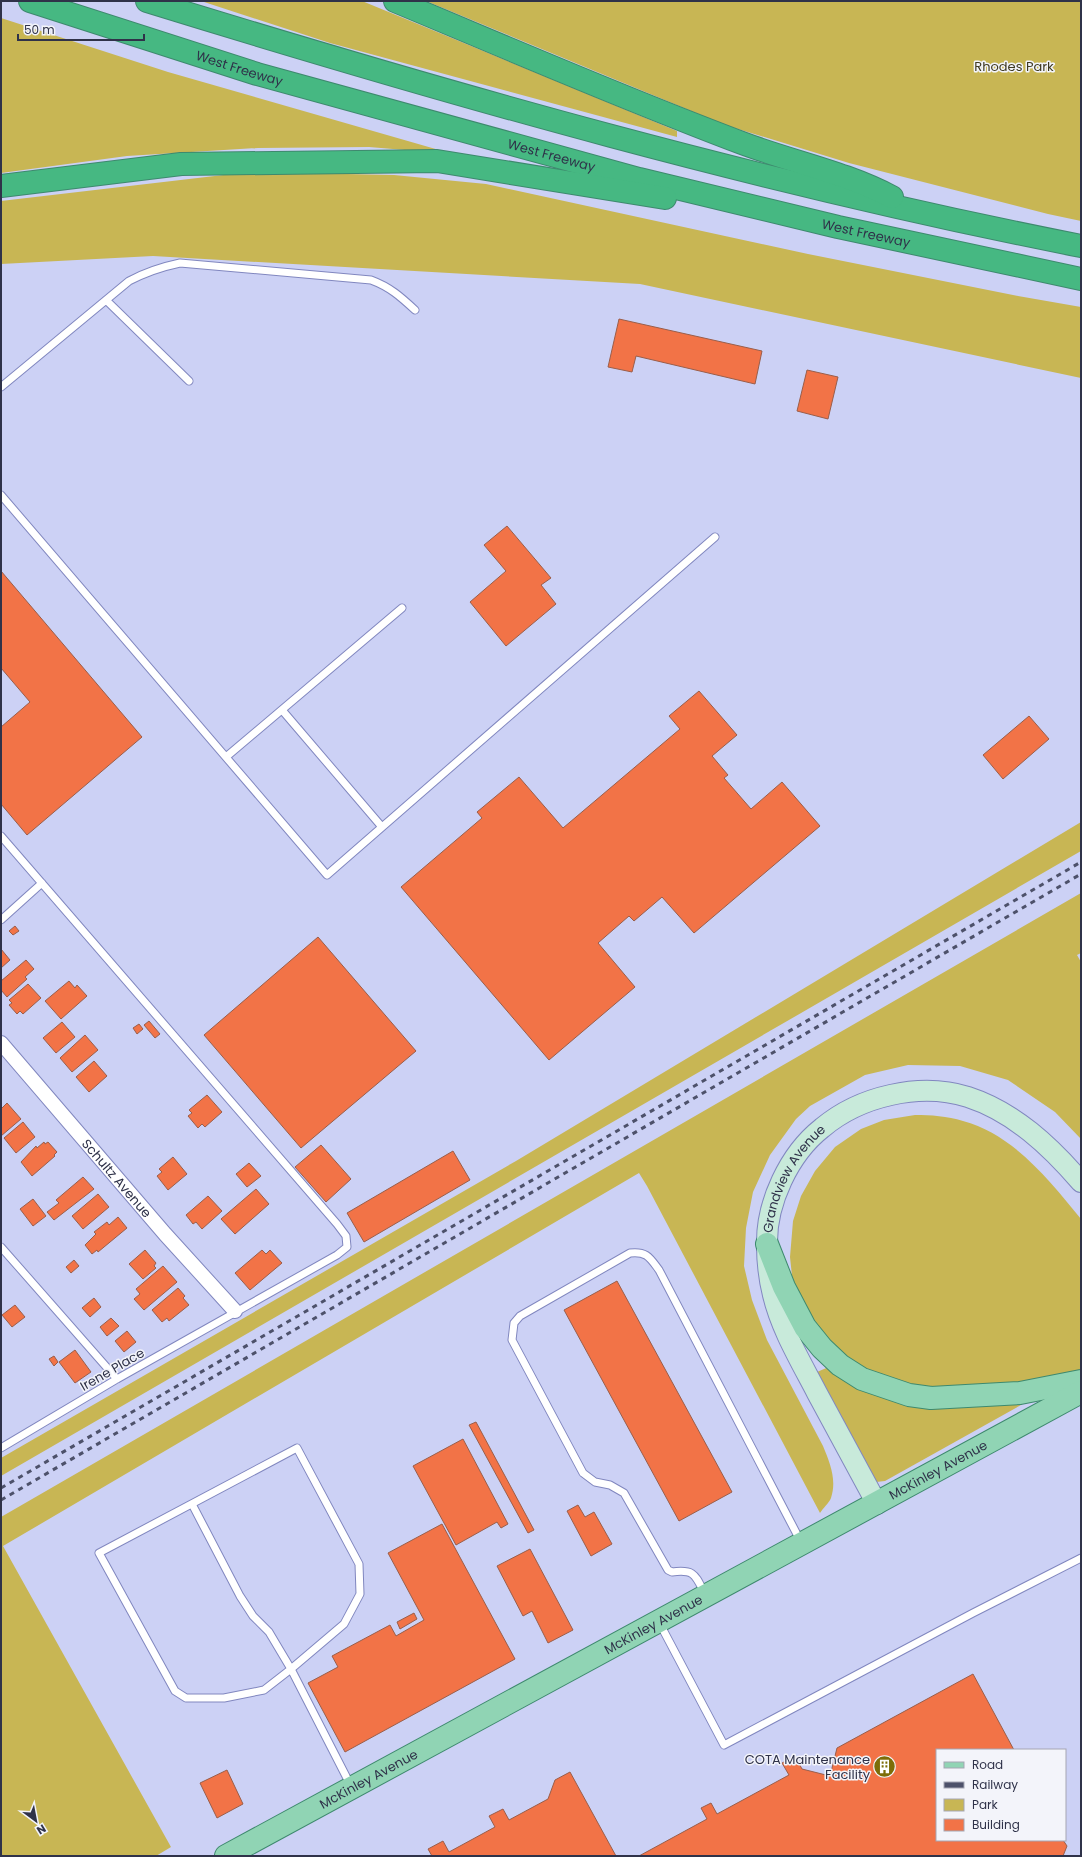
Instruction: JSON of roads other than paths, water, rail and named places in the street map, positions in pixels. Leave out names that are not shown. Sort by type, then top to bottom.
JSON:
[{"type":"highway","name":"West Freeway","points":[[30,1],[257,74],[639,179],[838,227],[1081,280]]},
{"type":"highway","points":[[147,1],[281,42],[597,132],[817,188],[1081,246]]},
{"type":"highway","points":[[395,1],[743,144],[869,185],[922,212]]},
{"type":"highway","points":[[1,186],[181,164],[437,162],[838,227]]},
{"type":"main road","name":"Grandview Avenue","points":[[877,1504],[808,1376],[782,1322],[773,1295],[767,1244],[772,1208],[789,1167],[802,1149],[821,1128],[857,1106],[881,1097],[918,1092],[946,1092],[988,1104],[1006,1114],[1035,1135],[1059,1156],[1081,1182]]},
{"type":"main road","points":[[767,1244],[784,1287],[805,1327],[822,1348],[840,1365],[862,1379],[909,1395],[931,1398],[1020,1393],[1081,1381]]},
{"type":"main road","name":"McKinley Avenue","points":[[226,1856],[1081,1392]]},
{"type":"street","name":"Schultz Avenue","points":[[1,1044],[165,1234],[235,1311]]},
{"type":"lane","points":[[1,387],[129,281],[146,271],[180,263],[371,280],[385,285],[396,292],[415,310]]},
{"type":"lane","points":[[106,300],[189,381]]},
{"type":"lane","points":[[1,495],[327,875],[715,537]]},
{"type":"lane","points":[[226,757],[402,608]]},
{"type":"lane","points":[[282,710],[382,827]]},
{"type":"lane","points":[[1,836],[42,883],[1,920]]},
{"type":"lane","name":"Irene Place","points":[[1,1448],[235,1311],[337,1255],[347,1247],[346,1236],[42,883]]},
{"type":"lane","points":[[1,1247],[117,1379]]},
{"type":"lane","points":[[706,1596],[695,1576],[691,1572],[681,1570],[672,1572],[668,1570],[624,1493],[610,1485],[595,1482],[583,1473],[512,1340],[514,1323],[520,1316],[630,1252],[640,1252],[648,1256],[659,1270],[802,1544]]},
{"type":"lane","points":[[298,1448],[358,1564],[360,1594],[344,1624],[291,1670],[264,1690],[224,1698],[186,1698],[175,1691],[99,1553],[298,1448]]},
{"type":"lane","points":[[192,1504],[240,1596],[253,1616],[269,1632],[291,1670],[352,1788]]},
{"type":"lane","points":[[658,1621],[724,1745],[973,1613],[1081,1558]]},
{"type":"railway","points":[[1,1488],[1081,862]]},
{"type":"railway","points":[[1,1500],[1081,874]]},
{"type":"place","name":"COTA Maintenance Facility","points":[[885,1766]]},
{"type":"park label","name":"Rhodes Park","points":[[1014,66]]}]
